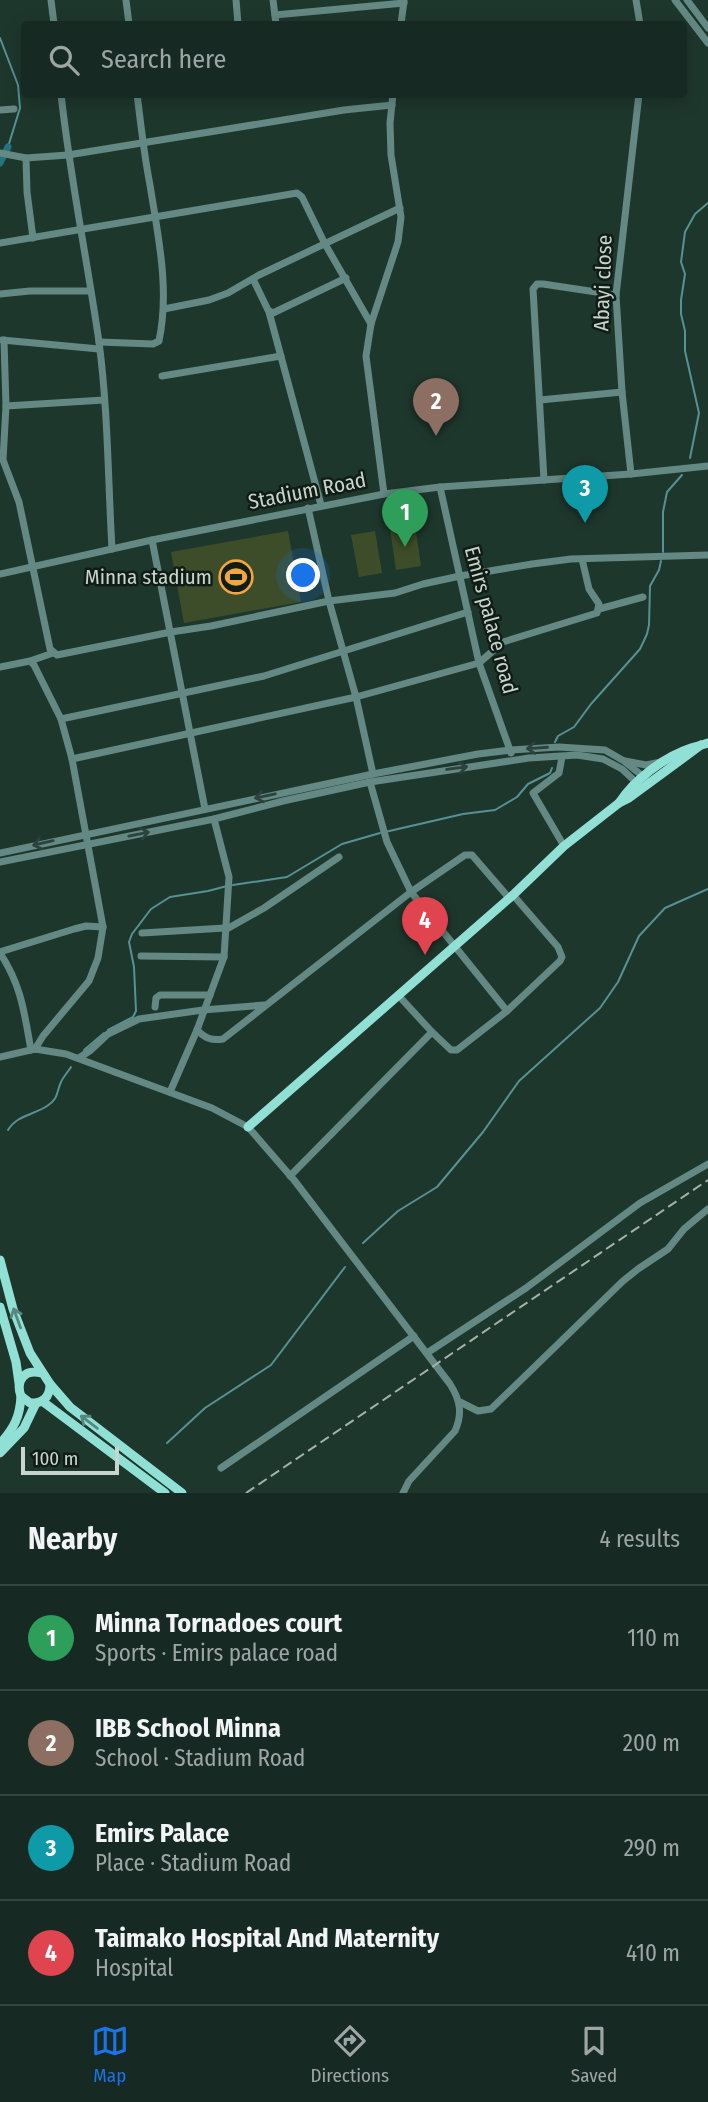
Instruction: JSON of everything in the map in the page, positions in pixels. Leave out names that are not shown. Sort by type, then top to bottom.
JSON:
[{"type":"main road","points":[[248,1127],[511,897],[564,846],[629,798],[665,761],[706,743]]},
{"type":"main road","points":[[644,783],[706,743]]},
{"type":"main road","points":[[0,1261],[13,1309],[41,1373]]},
{"type":"main road","points":[[0,1307],[3,1327],[16,1362],[21,1396],[17,1423],[0,1444]]},
{"type":"main road","points":[[19,1383],[31,1372],[46,1376],[70,1407],[182,1493]]},
{"type":"main road","points":[[21,1396],[30,1403],[39,1402],[47,1397],[50,1384]]},
{"type":"main road","points":[[0,1453],[24,1428],[39,1402]]},
{"type":"main road","points":[[39,1402],[164,1493]]},
{"type":"street","points":[[51,0],[54,21]]},
{"type":"street","points":[[126,0],[129,21]]},
{"type":"street","points":[[236,0],[238,21]]},
{"type":"street","points":[[273,0],[276,21]]},
{"type":"street","points":[[636,0],[640,21]]},
{"type":"street","points":[[675,0],[708,43]]},
{"type":"street","points":[[687,0],[708,27]]},
{"type":"street","points":[[275,15],[404,1],[401,21]]},
{"type":"street","points":[[61,98],[99,345],[112,548]]},
{"type":"street","points":[[53,653],[19,502],[3,460],[6,405],[2,340],[99,345],[153,344],[159,341],[164,309],[163,280],[137,98]]},
{"type":"street","points":[[384,494],[366,356],[371,324],[398,242],[401,217],[391,155],[393,98]]},
{"type":"street","name":"Abayi close","points":[[631,474],[622,392],[616,295],[639,98]]},
{"type":"street","points":[[0,153],[26,158],[68,155],[344,110],[392,105]]},
{"type":"street","points":[[0,110],[14,109]]},
{"type":"street","points":[[26,158],[33,238]]},
{"type":"street","points":[[0,243],[297,193],[302,197],[325,244],[371,324]]},
{"type":"street","points":[[164,309],[209,300],[228,293],[400,208]]},
{"type":"street","points":[[269,312],[277,312],[346,278]]},
{"type":"street","points":[[253,279],[269,312],[321,505]]},
{"type":"street","points":[[544,480],[533,289],[537,284],[543,284],[616,295]]},
{"type":"street","points":[[0,294],[89,291]]},
{"type":"street","points":[[162,376],[281,356]]},
{"type":"street","points":[[540,400],[622,392]]},
{"type":"street","points":[[6,405],[104,400]]},
{"type":"street","name":"Stadium Road","points":[[0,574],[112,548],[384,494],[439,487],[708,466]]},
{"type":"street","name":"Emirs palace road","points":[[439,487],[479,663],[513,760]]},
{"type":"street","points":[[308,508],[373,774]]},
{"type":"street","points":[[152,540],[205,809]]},
{"type":"street","points":[[0,667],[53,653],[62,655],[329,601],[395,593],[460,576],[532,564],[582,559],[708,555]]},
{"type":"street","points":[[582,559],[587,585],[599,604],[599,609]]},
{"type":"street","points":[[72,759],[356,697],[479,663],[503,642],[643,597]]},
{"type":"street","points":[[61,719],[264,676],[468,612]]},
{"type":"street","points":[[30,661],[61,719],[72,759],[103,927],[98,958],[89,982],[33,1050]]},
{"type":"street","points":[[0,853],[373,774],[510,750],[558,747],[610,751],[624,761],[644,783]]},
{"type":"street","points":[[0,862],[214,819],[370,782],[513,760],[577,755],[615,765],[644,783]]},
{"type":"street","points":[[562,757],[559,773],[533,793],[564,846]]},
{"type":"street","points":[[624,761],[646,765],[665,761]]},
{"type":"street","points":[[370,782],[387,842],[411,892],[507,1011]]},
{"type":"street","points":[[170,1092],[224,957],[229,877],[214,819]]},
{"type":"street","points":[[197,1030],[213,1041],[223,1039],[411,892],[468,854],[472,855],[558,947],[562,957],[540,982],[457,1050],[451,1049],[432,1032],[398,995]]},
{"type":"street","points":[[142,933],[225,929],[264,908],[339,857]]},
{"type":"street","points":[[33,1050],[24,1003],[0,953],[74,929],[86,926],[103,927]]},
{"type":"street","points":[[141,956],[224,957]]},
{"type":"street","points":[[155,1007],[156,998],[160,995],[210,995]]},
{"type":"street","points":[[79,1058],[105,1036],[139,1018],[266,1005]]},
{"type":"street","points":[[290,1176],[432,1032]]},
{"type":"street","points":[[0,1057],[46,1050],[79,1058],[212,1108],[248,1127],[290,1176],[414,1336],[460,1402],[459,1423],[455,1431],[409,1481],[402,1493]]},
{"type":"street","points":[[427,1353],[526,1288],[640,1203],[708,1164]]},
{"type":"street","points":[[460,1402],[478,1411],[491,1409],[623,1282],[668,1249],[684,1229],[708,1209]]},
{"type":"street","points":[[222,1468],[414,1336]]},
{"type":"green space","points":[[415,525],[421,566],[396,570],[390,529]]},
{"type":"green space","name":"Minna stadium","points":[[288,531],[301,602],[184,623],[171,552]]},
{"type":"green space","points":[[375,531],[382,573],[359,577],[351,535]]},
{"type":"waterway","points":[[0,38],[18,85],[20,108],[8,147]]},
{"type":"waterway","points":[[0,163],[8,147]]},
{"type":"waterway","points":[[690,458],[699,413],[685,351],[685,331],[681,314],[685,274],[681,262],[685,232],[695,214],[708,203]]},
{"type":"waterway","points":[[663,552],[663,512],[667,492],[682,475]]},
{"type":"waterway","points":[[555,742],[558,736],[574,727],[640,649],[649,625],[650,586],[661,561]]},
{"type":"waterway","points":[[385,832],[463,814],[495,810],[517,797],[528,784],[550,773],[552,768]]},
{"type":"waterway","points":[[233,885],[287,877],[342,844],[380,833]]},
{"type":"waterway","points":[[108,1030],[133,1017],[136,1011],[134,967],[129,942],[151,909],[170,897],[227,886]]},
{"type":"waterway","points":[[363,1243],[398,1211],[437,1187],[483,1132],[519,1081],[600,1008],[618,982],[639,936],[665,908],[708,889]]},
{"type":"waterway","points":[[84,1050],[104,1033]]},
{"type":"waterway","points":[[8,1130],[16,1121],[54,1100],[71,1067]]},
{"type":"waterway","points":[[167,1443],[205,1408],[271,1365],[345,1267]]},
{"type":"railway","points":[[246,1493],[708,1180]]},
{"type":"place","name":"IBB School Minna","points":[[436,436]]},
{"type":"place","name":"Emirs Palace","points":[[585,523]]},
{"type":"place","name":"Minna Tornadoes court","points":[[405,547]]},
{"type":"place","name":"Minna stadium","points":[[236,577]]},
{"type":"place","name":"Taimako Hospital And Maternity","points":[[425,955]]}]
